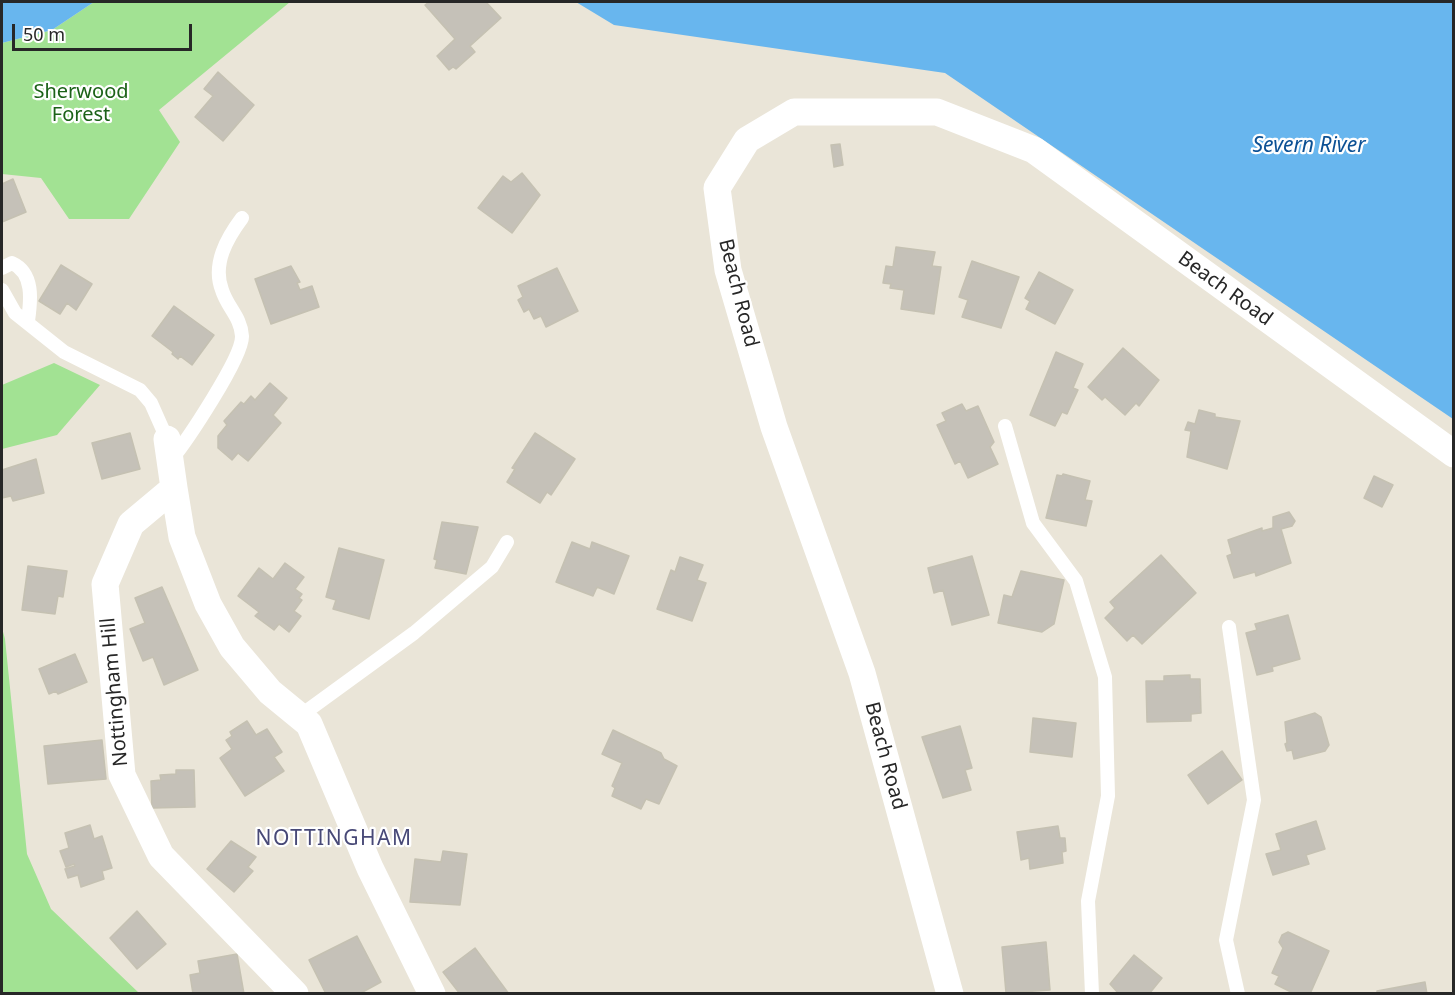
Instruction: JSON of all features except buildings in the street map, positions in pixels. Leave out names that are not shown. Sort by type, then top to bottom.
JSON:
[{"type":"street","name":"Beach Road","points":[[950,993],[862,674],[774,427],[728,270],[717,188],[747,140],[794,112],[937,112],[1034,150],[1454,454]]},
{"type":"street","points":[[170,463],[182,537],[208,604],[232,647],[270,692],[309,724],[370,868],[432,993]]},
{"type":"street","name":"Nottingham Hill","points":[[170,463],[131,525],[105,584],[122,775],[161,856],[295,993]]},
{"type":"lane","name":"Nottingham Hill","points":[[170,463],[189,440],[226,376],[242,339],[239,320],[222,290],[219,269],[226,238],[242,218]]},
{"type":"lane","points":[[2,268],[12,263],[21,268],[27,278],[32,299],[28,321]]},
{"type":"lane","points":[[2,290],[15,313],[28,321],[64,352],[140,390],[151,403],[170,463]]},
{"type":"lane","points":[[1005,426],[1033,523],[1076,581],[1105,677],[1107,796],[1088,901],[1092,993]]},
{"type":"lane","points":[[300,716],[414,633],[492,567],[507,542]]},
{"type":"lane","points":[[1229,627],[1254,800],[1226,940],[1238,993]]},
{"type":"green space","name":"Sherwood Forest","points":[[94,2],[290,2],[159,110],[180,142],[129,219],[69,219],[41,178],[2,174],[2,43],[52,30]]},
{"type":"green space","points":[[54,363],[100,385],[57,435],[2,449],[2,385]]},
{"type":"green space","points":[[2,628],[27,854],[51,909],[139,993],[2,993]]},
{"type":"water","points":[[2,2],[94,2],[52,30],[2,43]]},
{"type":"water","name":"Severn River","points":[[576,2],[1453,2],[1453,419],[945,73],[614,25]]},
{"type":"district","name":"NOTTINGHAM","points":[[334,839]]}]
